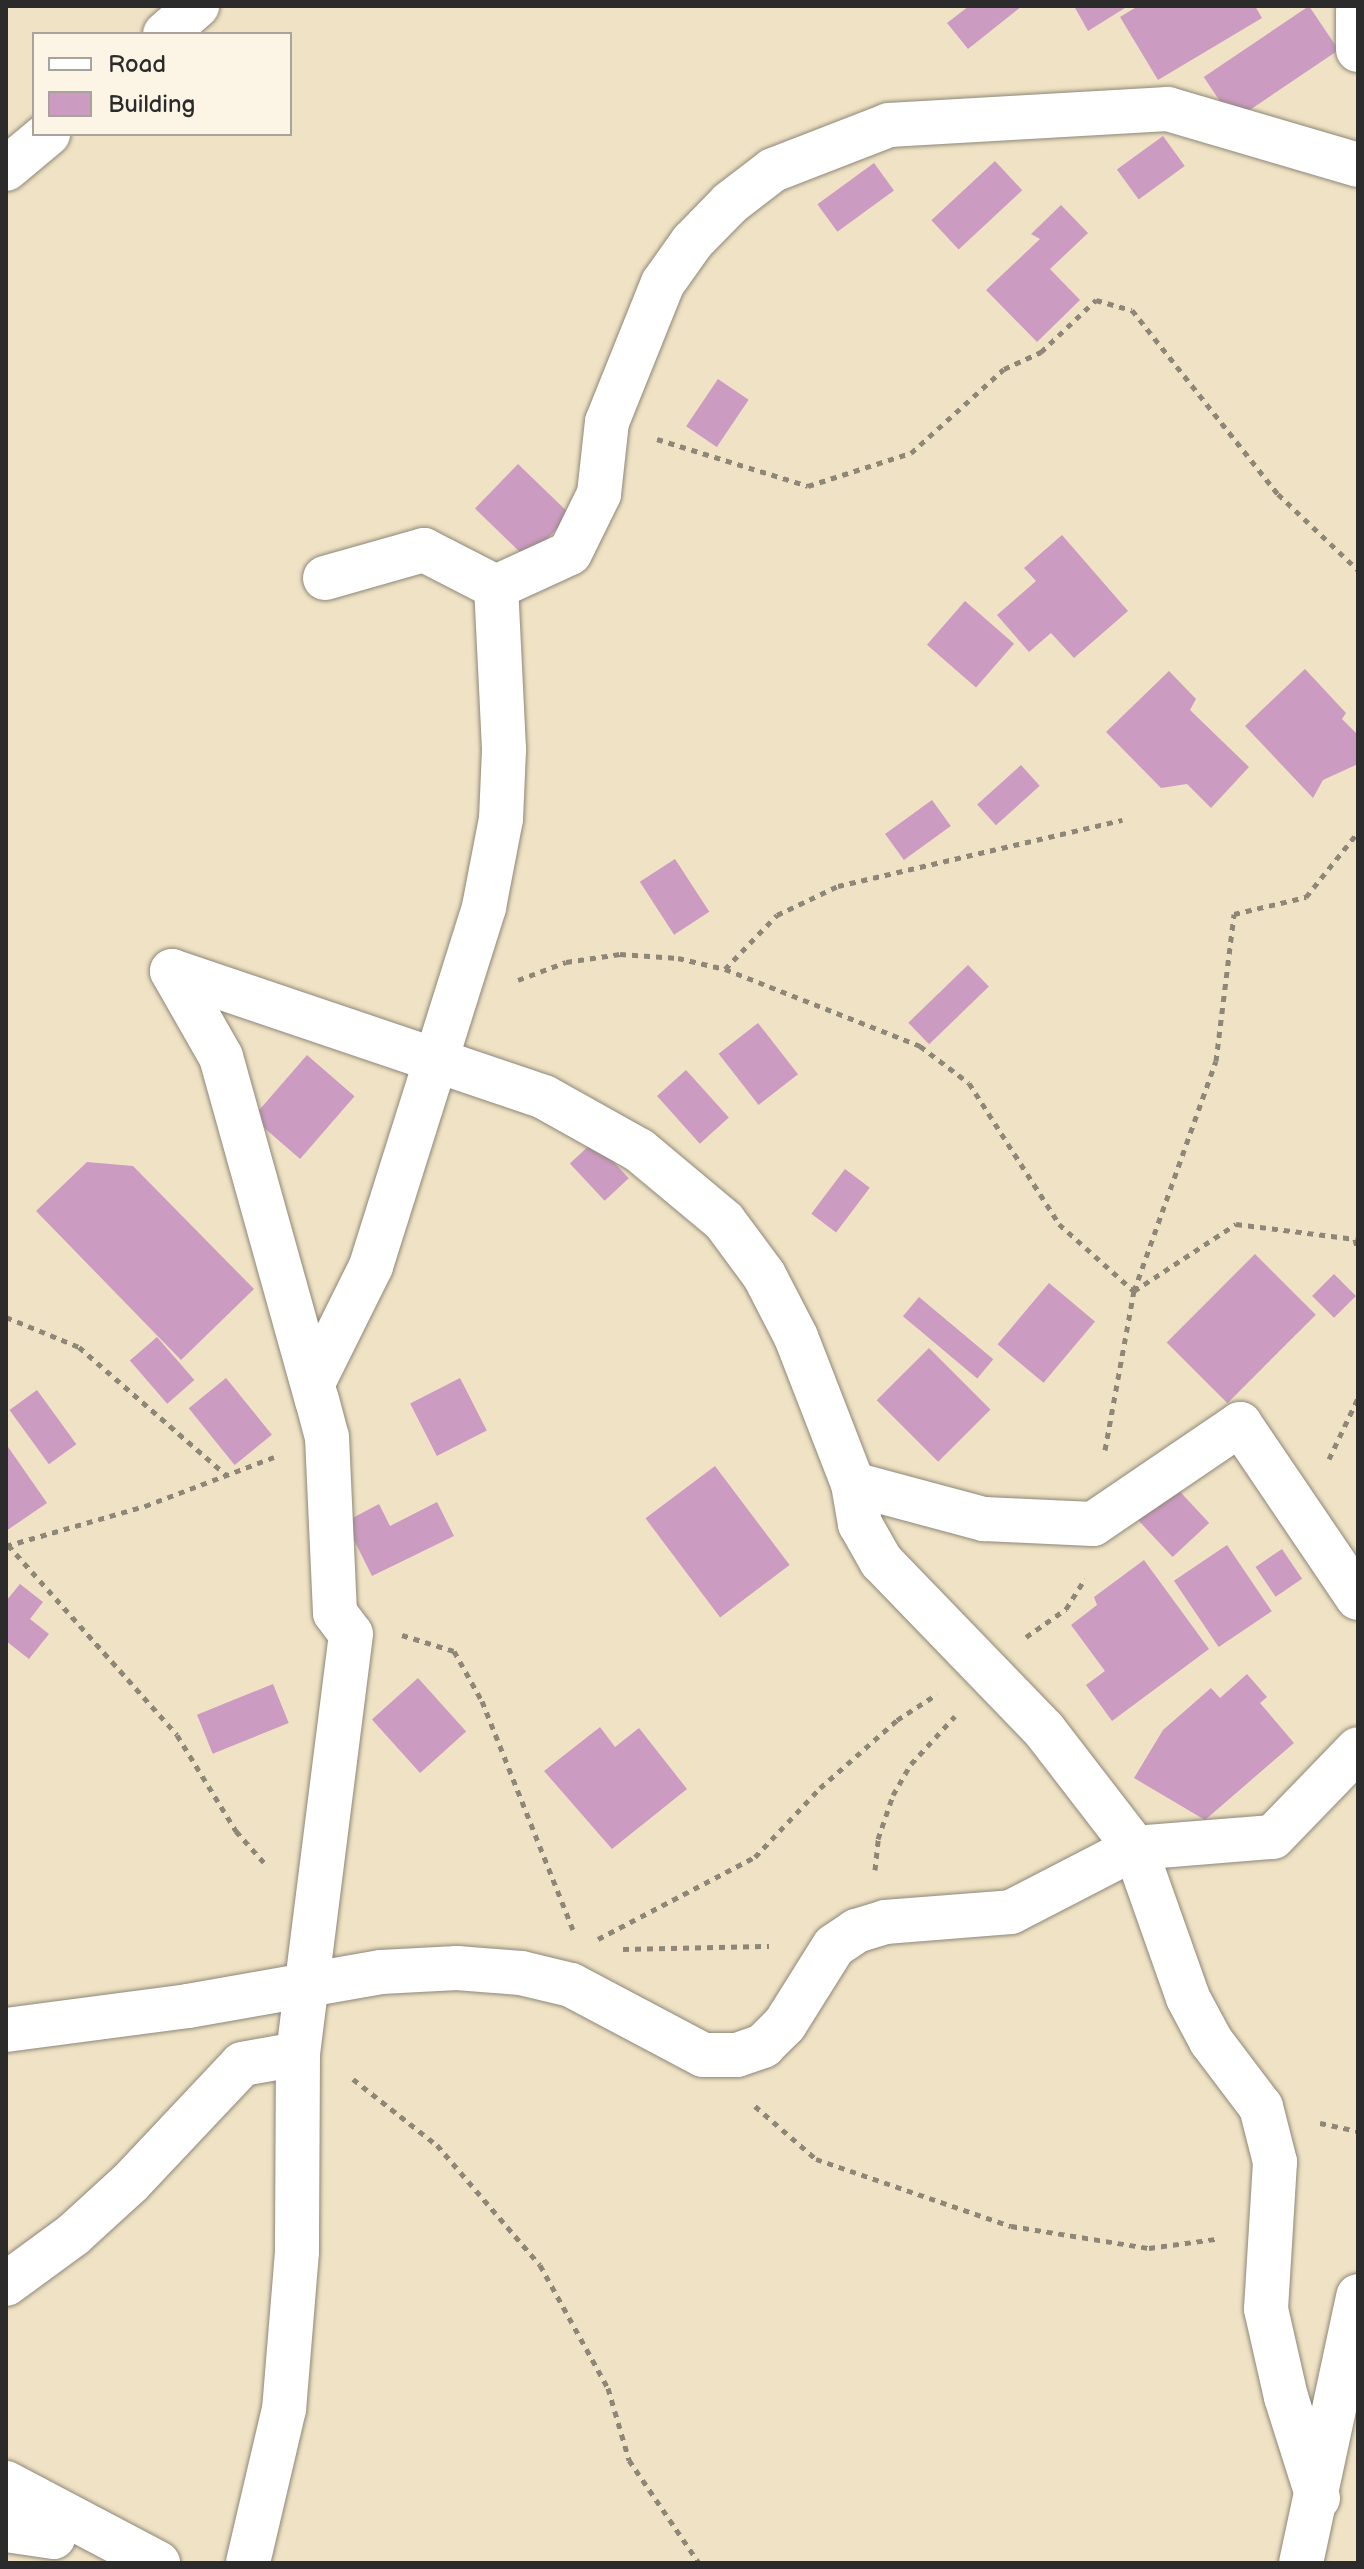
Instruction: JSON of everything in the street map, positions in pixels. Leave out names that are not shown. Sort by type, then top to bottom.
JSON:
[{"type":"street","points":[[167,32],[197,6]]},
{"type":"street","points":[[1358,10],[1358,50]]},
{"type":"street","points":[[496,587],[570,553],[599,494],[607,422],[663,283],[692,242],[773,170],[889,125],[1168,109],[1358,165]]},
{"type":"street","points":[[6,169],[46,136]]},
{"type":"street","points":[[325,578],[424,550],[496,587]]},
{"type":"street","points":[[313,1383],[371,1266],[440,1060],[457,1004],[501,819],[504,749],[496,587]]},
{"type":"street","points":[[248,2563],[284,2409],[297,2252],[298,2054],[351,1634],[335,1613],[327,1437],[313,1383],[221,1057],[172,971],[440,1060],[590,1119],[639,1150],[724,1221],[764,1275],[796,1337],[853,1484],[860,1524],[881,1561],[1045,1731],[1135,1848],[1188,1998],[1211,2041],[1261,2107],[1275,2162],[1266,2309],[1286,2397],[1318,2498]]},
{"type":"street","points":[[853,1484],[984,1519],[1093,1524],[1240,1424],[1358,1598]]},
{"type":"street","points":[[6,2030],[188,2006],[308,1983],[411,1970],[521,1973],[571,1985],[703,2055],[737,2055],[763,2046],[785,2024],[834,1946],[856,1931],[885,1922],[1011,1912],[1135,1848],[1273,1837],[1358,1749]]},
{"type":"street","points":[[6,2284],[73,2235],[130,2183],[242,2064],[298,2054]]},
{"type":"street","points":[[1301,2563],[1318,2498],[1338,2371],[1358,2296]]},
{"type":"street","points":[[6,2483],[158,2563]]},
{"type":"street","points":[[6,2530],[53,2537]]},
{"type":"path","points":[[607,422],[808,486],[911,453],[1004,369],[1041,352],[1096,300],[1132,310],[1278,494],[1358,570]]},
{"type":"path","points":[[725,969],[777,915],[838,886],[1122,820]]},
{"type":"path","points":[[606,1948],[592,1944],[755,1857],[820,1788],[897,1720],[986,1671],[1066,1609],[1082,1588],[1134,1291],[1216,1061],[1234,914],[1306,897],[1358,832]]},
{"type":"path","points":[[457,1004],[566,962],[620,954],[678,958],[725,969],[920,1046],[969,1083],[1059,1224],[1134,1291]]},
{"type":"path","points":[[1134,1291],[1236,1224],[1355,1239],[1358,1251]]},
{"type":"path","points":[[6,1317],[79,1347],[168,1420],[226,1475]]},
{"type":"path","points":[[317,1922],[236,1831],[177,1735],[7,1546],[145,1506],[327,1437]]},
{"type":"path","points":[[335,1613],[454,1651],[482,1701],[574,1933]]},
{"type":"path","points":[[885,1922],[875,1869],[878,1839],[893,1795],[911,1764],[986,1671]]},
{"type":"path","points":[[619,1949],[834,1946]]},
{"type":"path","points":[[298,2054],[339,2067],[437,2145],[540,2265],[608,2388],[629,2460],[699,2563]]},
{"type":"path","points":[[703,2055],[816,2159],[1011,2226],[1149,2248],[1271,2231]]},
{"type":"building","points":[[969,6],[1022,6],[968,49],[947,23]]},
{"type":"building","points":[[1074,6],[1124,6],[1125,8],[1088,31]]},
{"type":"building","points":[[1138,6],[1255,6],[1262,18],[1158,80],[1120,17]]},
{"type":"building","points":[[1309,6],[1339,50],[1233,121],[1204,77]]},
{"type":"building","points":[[1163,136],[1185,166],[1139,199],[1117,170]]},
{"type":"building","points":[[995,161],[1022,190],[959,250],[931,220]]},
{"type":"building","points":[[874,163],[894,191],[837,232],[817,204]]},
{"type":"building","points":[[1061,205],[1088,233],[1050,269],[1080,300],[1037,342],[986,290],[1040,239],[1031,234]]},
{"type":"building","points":[[718,379],[749,400],[717,447],[686,426]]},
{"type":"building","points":[[518,464],[571,515],[527,559],[475,509]]},
{"type":"building","points":[[1062,535],[1128,611],[1074,658],[1051,633],[1029,652],[997,615],[1036,581],[1024,568]]},
{"type":"building","points":[[965,601],[1014,644],[976,687],[927,645]]},
{"type":"building","points":[[1305,669],[1346,713],[1342,719],[1358,735],[1358,764],[1323,780],[1313,798],[1245,726]]},
{"type":"building","points":[[1169,671],[1196,699],[1190,710],[1249,767],[1211,808],[1187,784],[1161,788],[1106,732]]},
{"type":"building","points":[[1021,765],[1040,786],[996,825],[977,804]]},
{"type":"building","points":[[932,800],[951,826],[904,860],[885,834]]},
{"type":"building","points":[[675,859],[709,912],[674,935],[640,882]]},
{"type":"building","points":[[968,965],[989,987],[929,1044],[908,1023]]},
{"type":"building","points":[[758,1023],[798,1074],[759,1105],[719,1054]]},
{"type":"building","points":[[307,1055],[355,1096],[300,1159],[253,1118]]},
{"type":"building","points":[[686,1070],[729,1118],[700,1144],[657,1096]]},
{"type":"building","points":[[594,1141],[629,1178],[605,1201],[570,1164]]},
{"type":"building","points":[[87,1162],[133,1166],[254,1289],[181,1360],[36,1211]]},
{"type":"building","points":[[845,1169],[870,1188],[836,1232],[811,1214]]},
{"type":"building","points":[[1255,1254],[1316,1315],[1227,1403],[1167,1342]]},
{"type":"building","points":[[1334,1274],[1356,1296],[1334,1318],[1312,1296]]},
{"type":"building","points":[[1049,1283],[1095,1322],[1044,1383],[998,1344]]},
{"type":"building","points":[[919,1297],[993,1359],[977,1379],[903,1316]]},
{"type":"building","points":[[157,1337],[194,1380],[167,1404],[130,1361]]},
{"type":"building","points":[[929,1348],[991,1410],[938,1462],[877,1400]]},
{"type":"building","points":[[226,1378],[272,1435],[235,1465],[189,1408]]},
{"type":"building","points":[[460,1378],[487,1431],[437,1456],[410,1403]]},
{"type":"building","points":[[37,1390],[76,1444],[49,1464],[9,1410]]},
{"type":"building","points":[[6,1444],[47,1503],[6,1531]]},
{"type":"building","points":[[715,1466],[790,1565],[720,1617],[646,1518]]},
{"type":"building","points":[[1171,1482],[1209,1523],[1173,1557],[1134,1516]]},
{"type":"building","points":[[437,1502],[454,1536],[372,1576],[345,1522],[379,1504],[390,1526]]},
{"type":"building","points":[[1227,1545],[1272,1611],[1219,1647],[1174,1581]]},
{"type":"building","points":[[1282,1549],[1302,1579],[1276,1597],[1255,1567]]},
{"type":"building","points":[[1144,1560],[1209,1649],[1112,1721],[1086,1685],[1105,1671],[1071,1625],[1097,1605],[1094,1597]]},
{"type":"building","points":[[20,1584],[43,1602],[30,1619],[49,1634],[29,1659],[6,1641],[6,1601]]},
{"type":"building","points":[[1247,1674],[1267,1697],[1260,1703],[1294,1743],[1205,1820],[1134,1778],[1163,1730],[1211,1688],[1220,1698]]},
{"type":"building","points":[[418,1678],[466,1732],[420,1773],[372,1719]]},
{"type":"building","points":[[273,1684],[289,1723],[213,1754],[197,1715]]},
{"type":"building","points":[[600,1727],[615,1747],[639,1728],[687,1789],[612,1849],[544,1771]]}]
